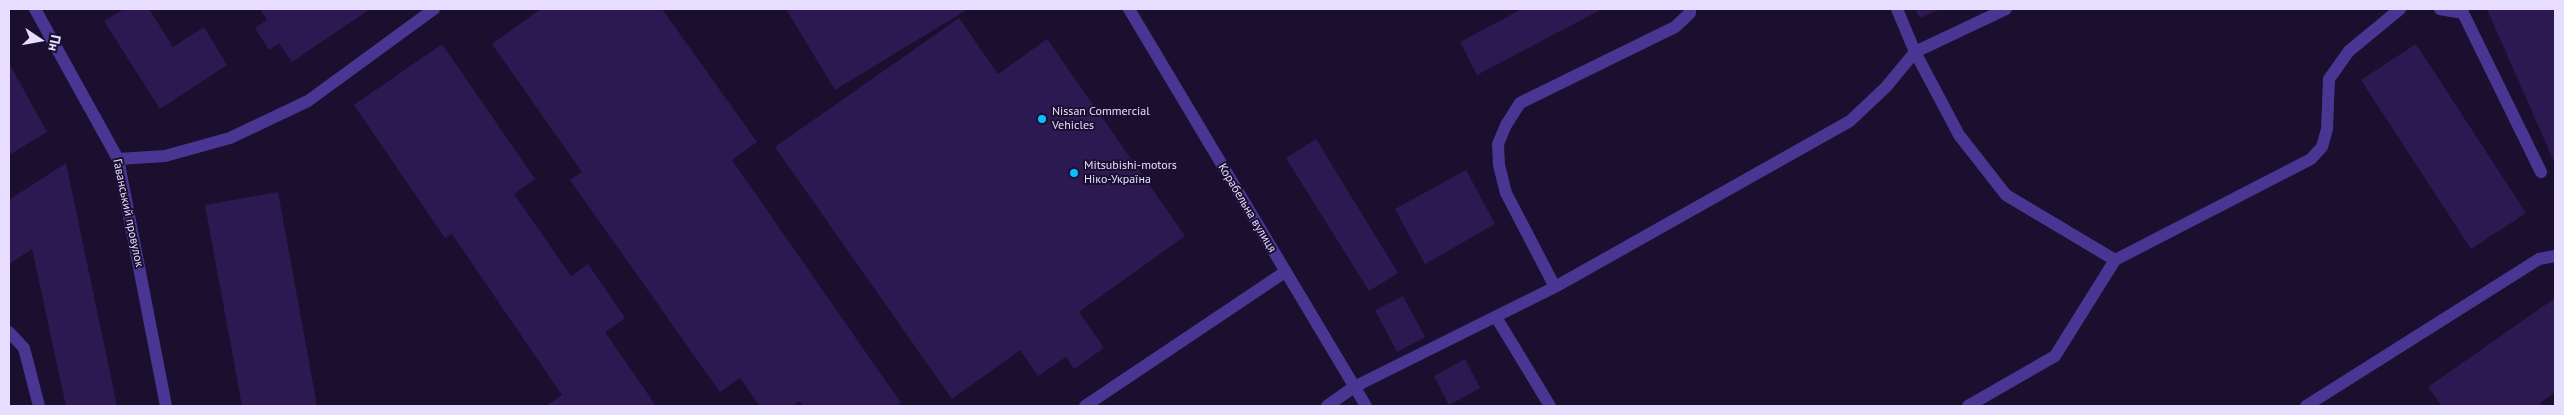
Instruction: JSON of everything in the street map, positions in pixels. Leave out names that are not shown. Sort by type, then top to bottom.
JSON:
[{"type":"street","name":"Гаванський провулок","points":[[35,9],[118,159],[166,406]]},
{"type":"street","points":[[118,159],[165,156],[230,138],[308,101],[434,9]]},
{"type":"street","name":"Корабельна вулиця","points":[[1129,9],[1366,406]]},
{"type":"street","points":[[1555,287],[1506,193],[1499,165],[1498,144],[1506,125],[1520,104],[1675,27],[1690,13],[1690,9]]},
{"type":"street","points":[[1896,9],[1915,52],[1959,135],[2006,194],[2115,260]]},
{"type":"street","points":[[1326,406],[1354,387],[1555,287],[1850,121],[1886,87],[1915,52],[2006,9]]},
{"type":"street","points":[[1968,406],[2055,356],[2115,260],[2311,159],[2322,147],[2327,128],[2329,79],[2349,51],[2400,9]]},
{"type":"street","points":[[2440,9],[2462,13],[2541,172]]},
{"type":"street","points":[[2306,406],[2539,259],[2555,256]]},
{"type":"street","points":[[1085,406],[1285,272]]},
{"type":"street","points":[[1496,317],[1550,406]]},
{"type":"street","points":[[9,332],[24,348],[39,406]]},
{"type":"building","points":[[124,9],[149,9],[173,47],[204,27],[227,65],[160,109],[104,21]]},
{"type":"building","points":[[260,9],[370,9],[292,62],[279,43],[269,50],[255,28],[267,20]]},
{"type":"building","points":[[541,9],[662,9],[757,142],[732,160],[901,403],[895,406],[803,406],[800,401],[793,406],[760,406],[740,378],[720,392],[570,180],[582,172],[492,44]]},
{"type":"building","points":[[786,9],[968,9],[835,90]]},
{"type":"building","points":[[1522,9],[1602,9],[1477,75],[1460,42]]},
{"type":"building","points":[[1915,9],[1940,9],[1920,18]]},
{"type":"building","points":[[2487,9],[2555,9],[2555,164]]},
{"type":"building","points":[[959,18],[998,74],[1047,39],[1185,236],[1079,312],[1104,348],[1074,369],[1066,357],[1038,376],[1020,350],[952,399],[775,147]]},
{"type":"building","points":[[442,44],[535,179],[514,194],[571,276],[588,264],[625,318],[605,332],[656,406],[546,406],[562,395],[452,234],[445,238],[354,105]]},
{"type":"building","points":[[2416,44],[2526,213],[2471,249],[2361,80]]},
{"type":"building","points":[[9,63],[47,132],[9,155]]},
{"type":"building","points":[[1316,139],[1398,273],[1369,291],[1286,158]]},
{"type":"building","points":[[66,163],[117,406],[66,406],[32,249],[9,264],[9,200]]},
{"type":"building","points":[[1466,170],[1495,224],[1425,264],[1395,209]]},
{"type":"building","points":[[278,192],[317,406],[242,406],[205,205]]},
{"type":"building","points":[[1403,296],[1425,337],[1397,352],[1375,310]]},
{"type":"building","points":[[2555,298],[2555,392],[2540,403],[2542,406],[2442,406],[2428,387]]},
{"type":"building","points":[[1465,359],[1480,388],[1449,405],[1434,376]]},
{"type":"place","name":"Nissan Commercial Vehicles","points":[[1042,119]]},
{"type":"place","name":"Mitsubishi-motors Ніко-Україна","points":[[1074,173]]}]
